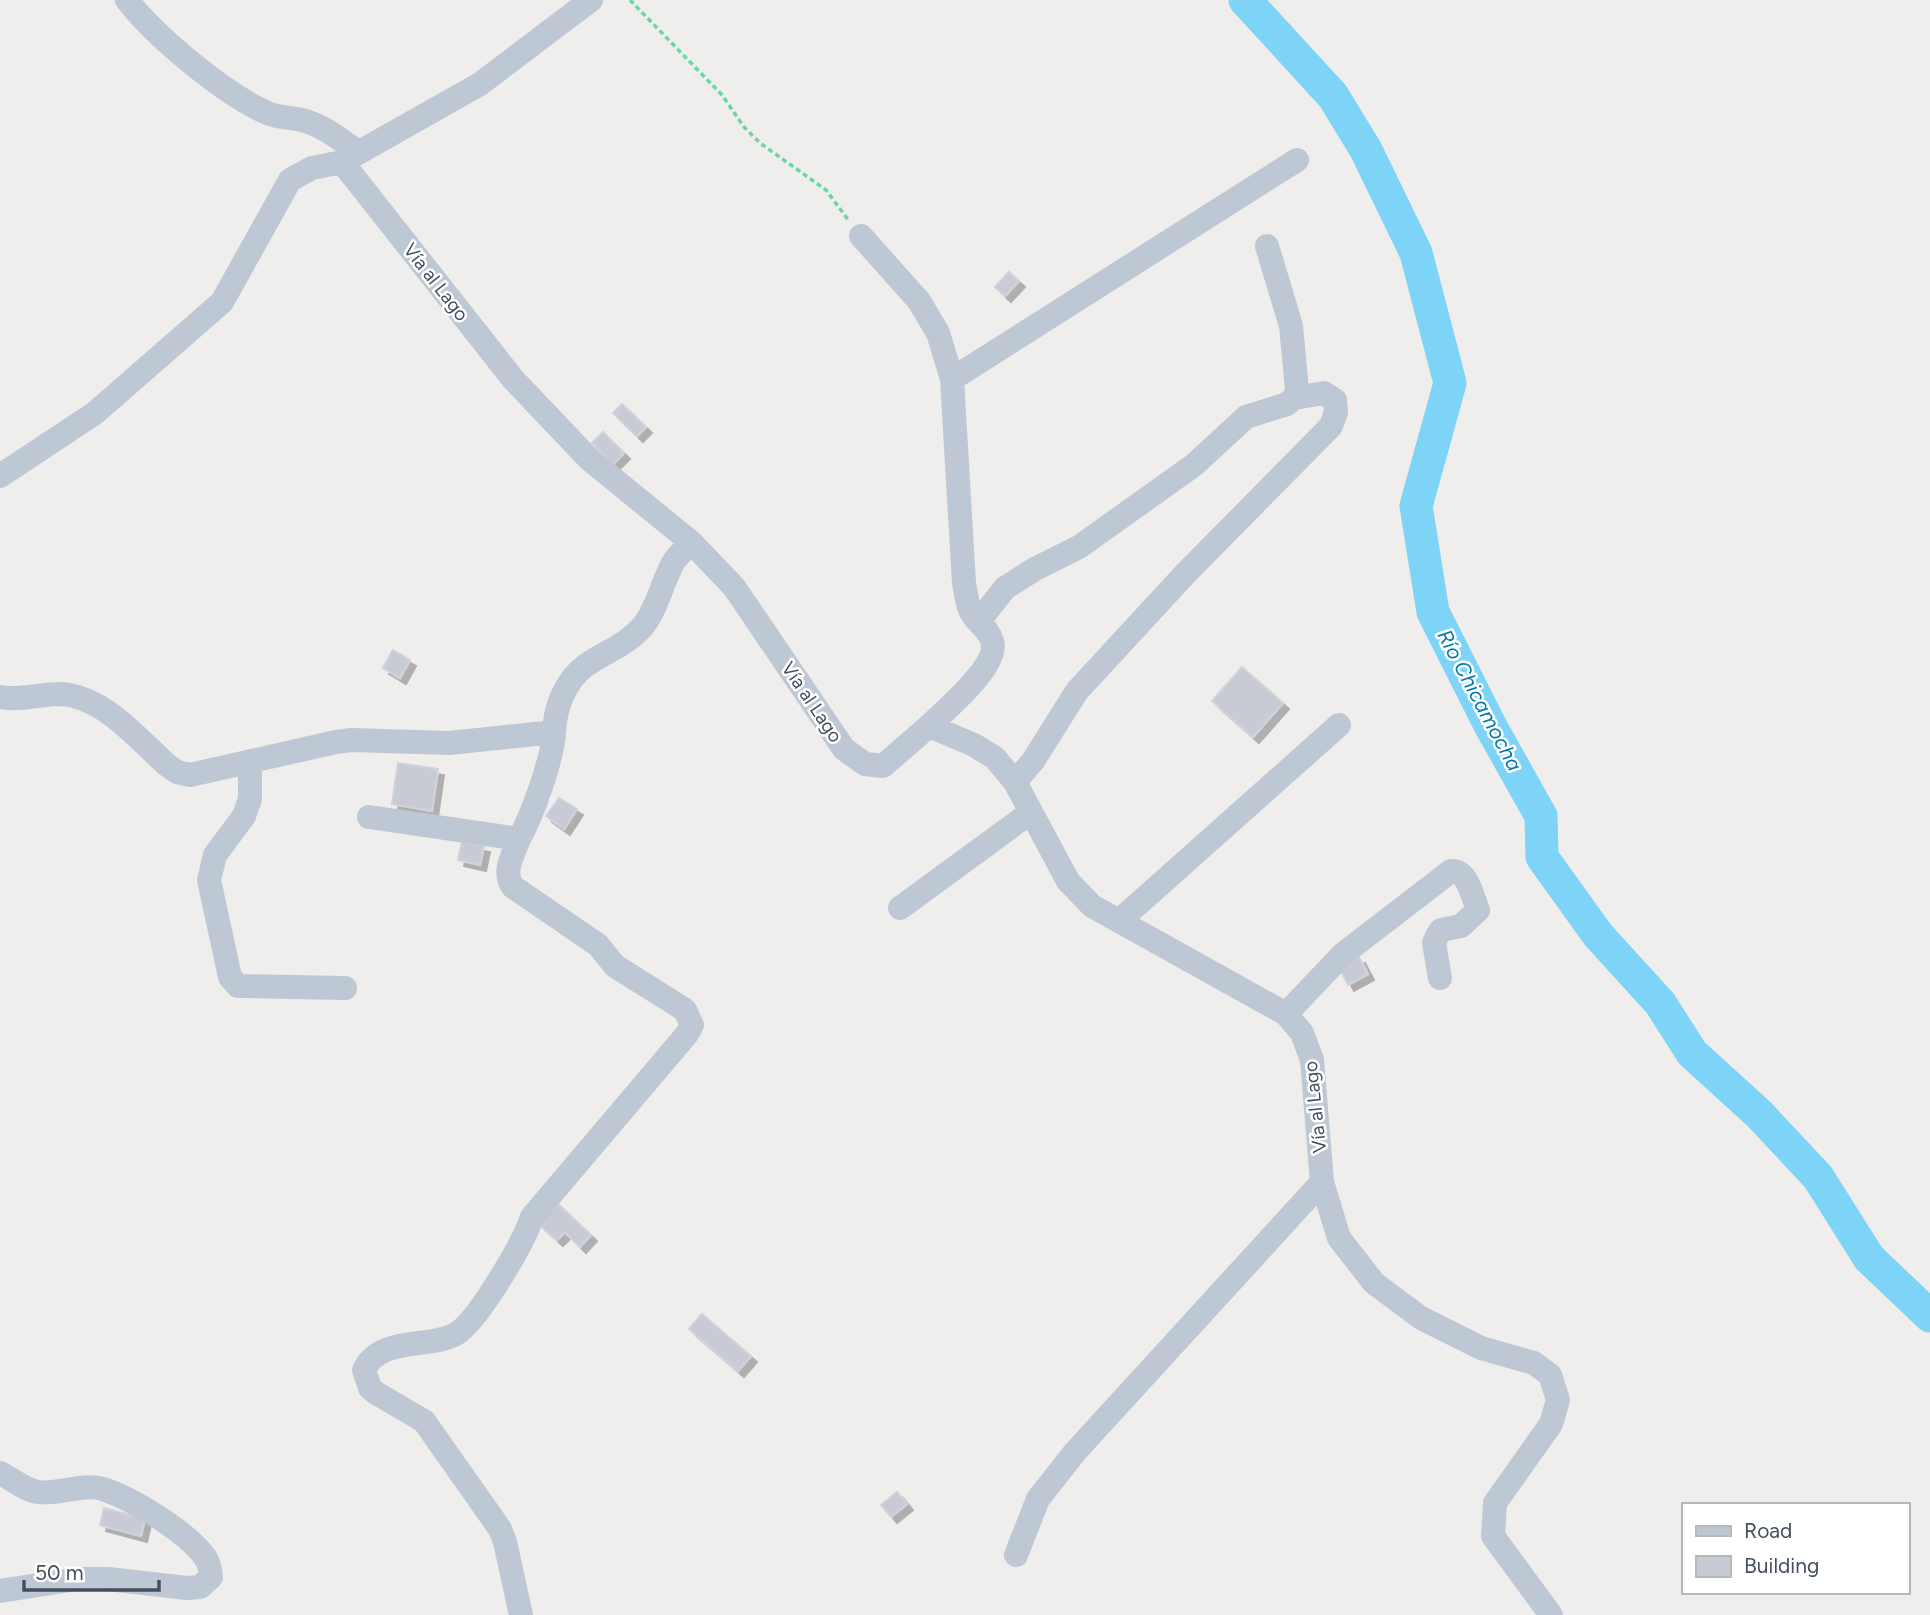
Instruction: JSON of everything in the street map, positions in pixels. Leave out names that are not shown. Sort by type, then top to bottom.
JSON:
[{"type":"street","name":"Vía al Lago","points":[[127,0],[139,15],[168,41],[239,99],[283,119],[300,120],[320,127],[350,157],[513,379],[589,459],[691,543],[734,587],[844,749],[865,764],[883,766],[929,726],[974,745],[995,758],[1015,782],[1068,881],[1092,906],[1286,1014],[1302,1033],[1312,1060],[1322,1182],[1339,1238],[1374,1283],[1421,1318],[1481,1348],[1534,1363],[1550,1375],[1558,1400],[1551,1423],[1495,1503],[1493,1536],[1551,1615]]},
{"type":"street","points":[[0,475],[95,413],[222,302],[290,180],[312,168],[350,157],[480,84],[591,0]]},
{"type":"street","points":[[952,379],[1297,160]]},
{"type":"street","points":[[861,236],[919,301],[938,332],[952,379],[964,583],[971,614],[992,638],[993,656],[986,668],[929,726]]},
{"type":"street","points":[[979,621],[1005,588],[1079,547],[1194,465],[1246,417],[1287,404],[1294,398],[1297,390],[1291,326],[1267,246]]},
{"type":"street","points":[[1015,782],[1033,761],[1077,691],[1186,573],[1331,426],[1336,412],[1335,400],[1324,393],[1294,398]]},
{"type":"street","points":[[521,1615],[500,1529],[447,1457],[431,1429],[424,1421],[376,1394],[370,1388],[364,1370],[373,1358],[391,1348],[443,1339],[461,1330],[499,1280],[532,1217],[692,1025],[685,1010],[615,966],[598,945],[513,887],[507,873],[544,774],[553,743],[554,718],[560,700],[583,667],[627,641],[645,624],[673,564],[691,543]]},
{"type":"street","points":[[0,697],[9,699],[60,694],[85,698],[107,712],[177,772],[190,775],[344,741],[449,743],[554,733]]},
{"type":"street","points":[[1119,921],[1339,725]]},
{"type":"street","points":[[250,761],[250,799],[244,816],[215,855],[209,880],[230,977],[238,986],[345,988]]},
{"type":"street","points":[[900,908],[1031,812]]},
{"type":"street","points":[[369,817],[519,839]]},
{"type":"street","points":[[1286,1014],[1343,954],[1451,871],[1458,871],[1464,875],[1478,910],[1461,926],[1441,930],[1437,936],[1434,943],[1440,978]]},
{"type":"street","points":[[1016,1555],[1038,1499],[1075,1452],[1322,1182]]},
{"type":"street","points":[[0,1473],[27,1489],[39,1492],[89,1487],[102,1489],[152,1513],[204,1556],[210,1566],[211,1577],[200,1587],[187,1588],[108,1579],[77,1579],[0,1591]]},
{"type":"path","points":[[630,0],[722,95],[744,127],[760,143],[826,190],[861,236]]},
{"type":"building","points":[[1009,272],[1019,281],[1005,296],[995,287]]},
{"type":"building","points":[[622,404],[646,427],[637,436],[613,413]]},
{"type":"building","points":[[603,432],[624,453],[613,464],[592,443]]},
{"type":"building","points":[[393,650],[410,660],[400,678],[383,668]]},
{"type":"building","points":[[1242,667],[1283,703],[1253,737],[1212,701]]},
{"type":"building","points":[[398,763],[438,769],[432,811],[392,804]]},
{"type":"building","points":[[559,798],[577,809],[564,829],[546,816]]},
{"type":"building","points":[[462,842],[484,846],[480,865],[458,860]]},
{"type":"building","points":[[1359,957],[1368,974],[1348,985],[1339,968]]},
{"type":"building","points":[[556,1202],[591,1235],[580,1247],[565,1232],[557,1240],[537,1222]]},
{"type":"building","points":[[702,1314],[751,1356],[738,1371],[689,1329]]},
{"type":"building","points":[[897,1492],[907,1504],[891,1517],[881,1505]]},
{"type":"building","points":[[104,1508],[145,1519],[141,1536],[100,1525]]},
{"type":"waterway","name":"Río Chicamocha","points":[[1245,0],[1333,96],[1366,150],[1416,253],[1450,383],[1416,506],[1433,612],[1491,727],[1541,816],[1542,857],[1598,935],[1660,1003],[1692,1053],[1759,1114],[1818,1177],[1869,1258],[1930,1316]]}]
